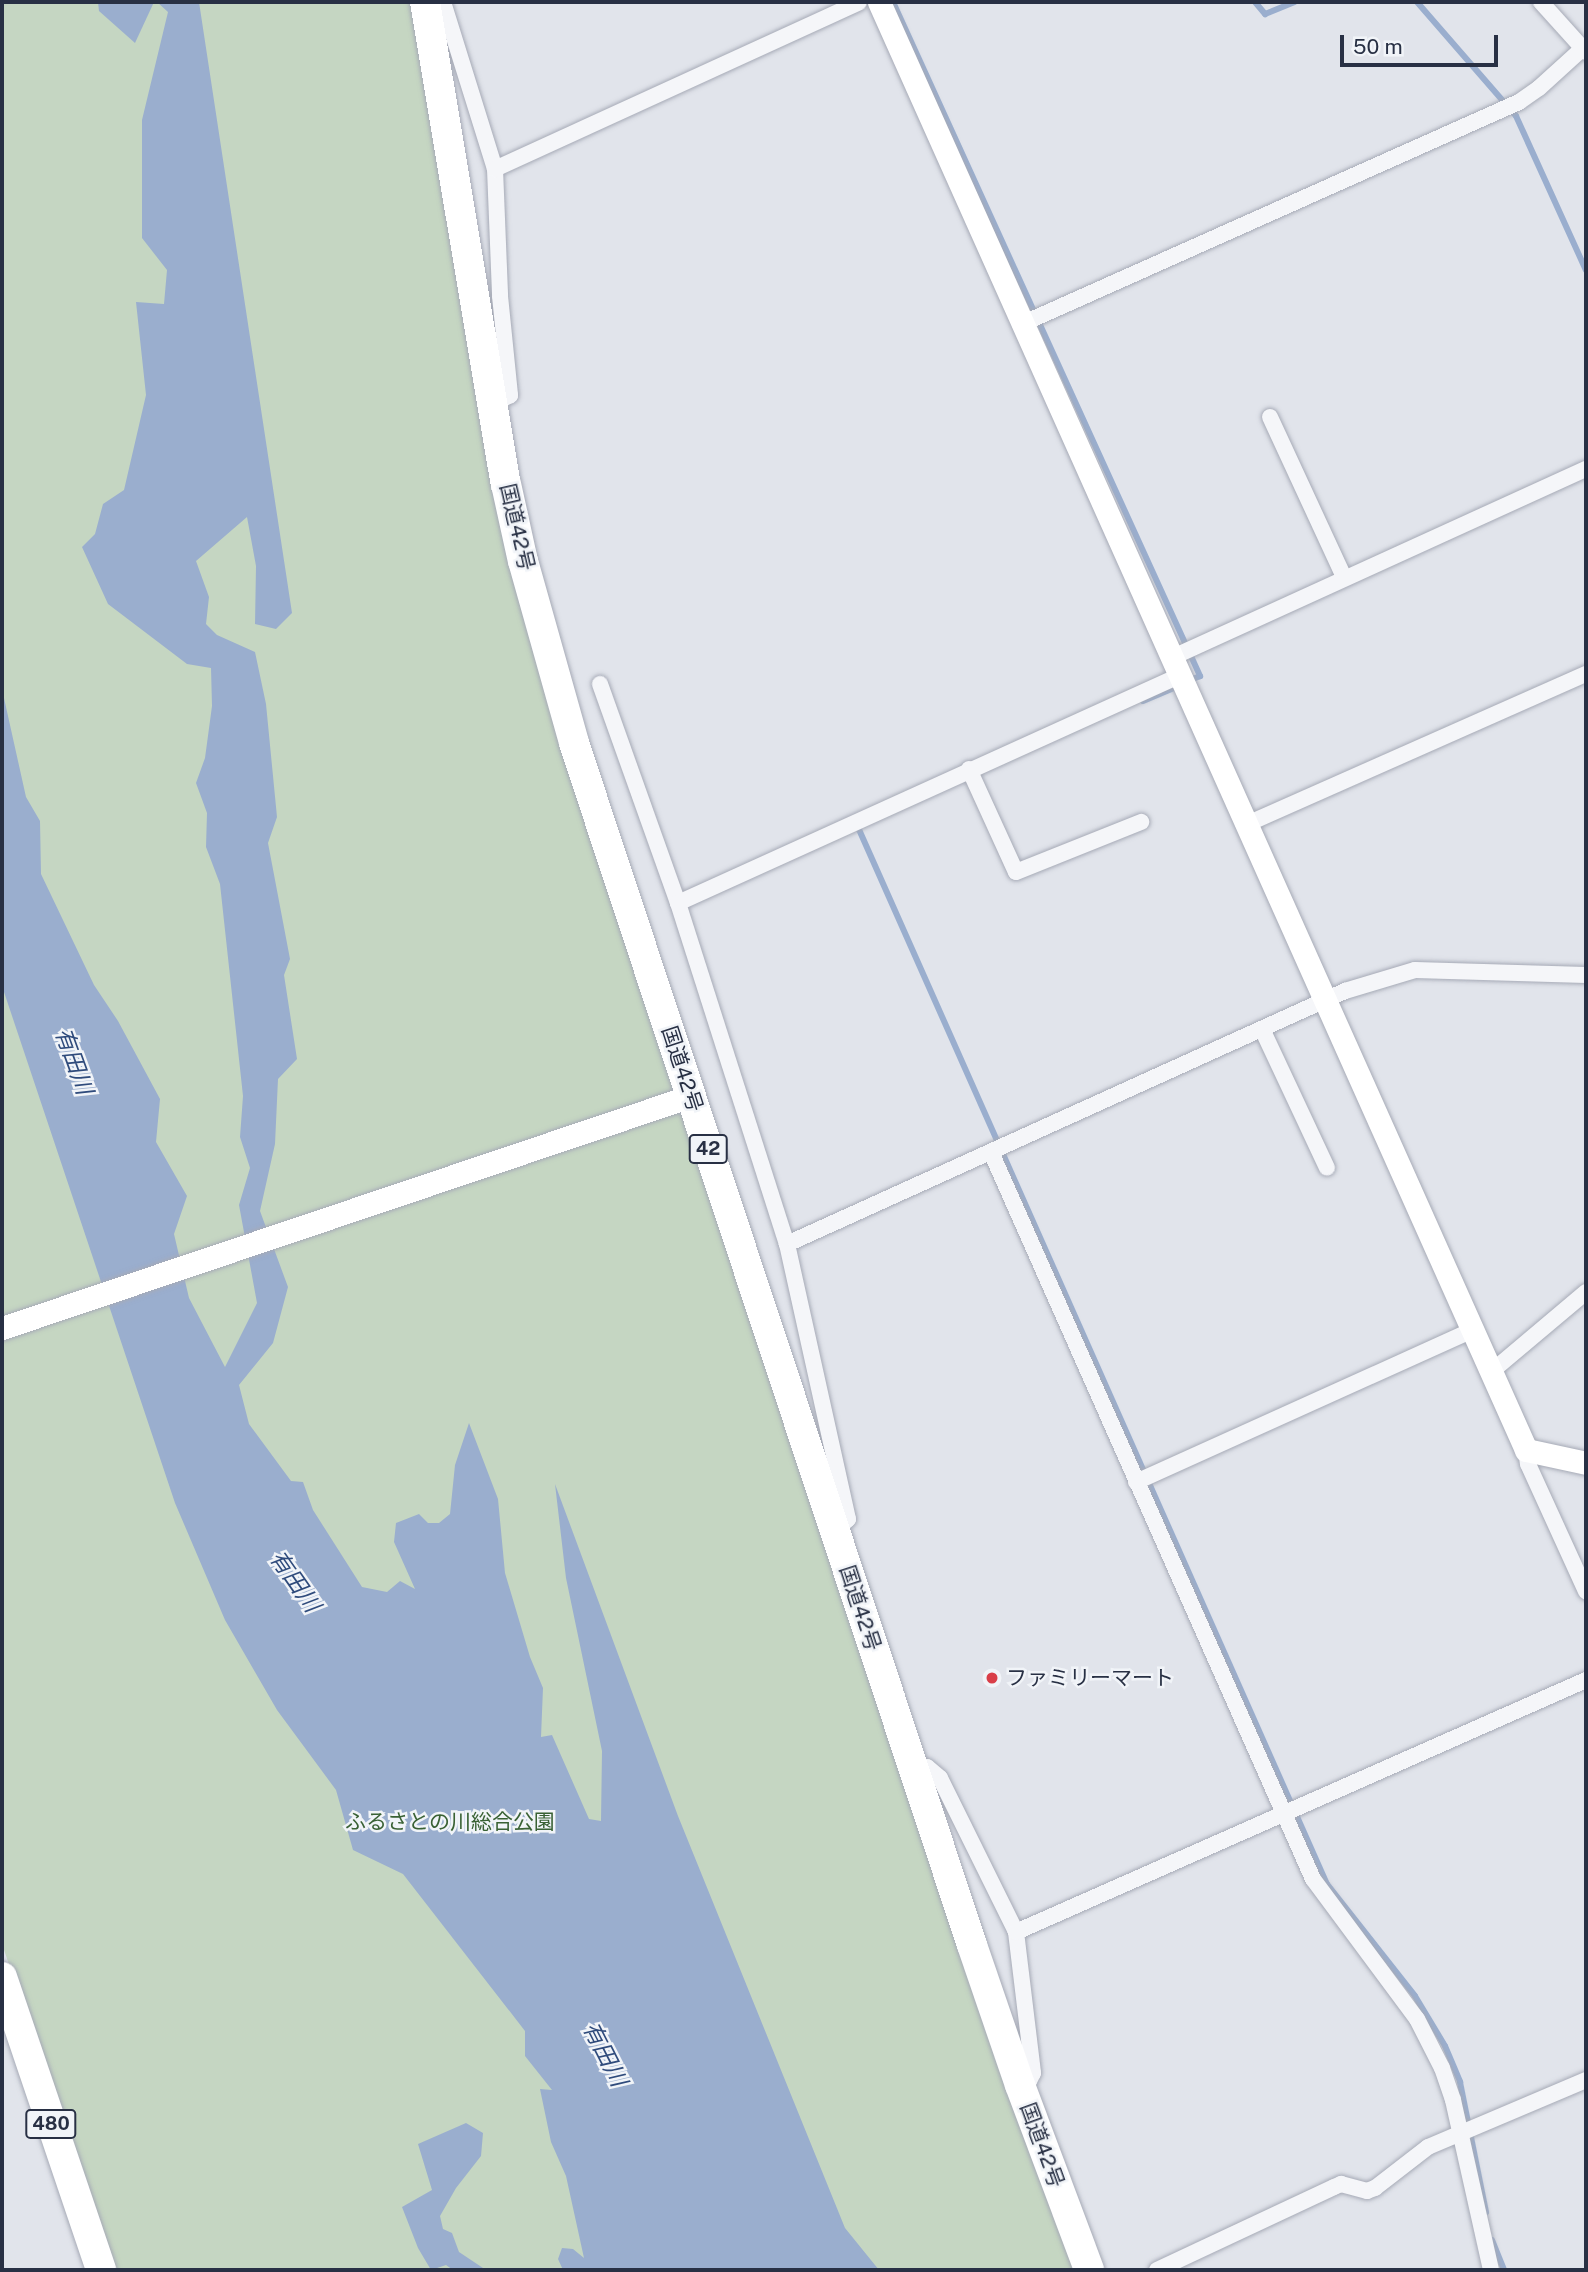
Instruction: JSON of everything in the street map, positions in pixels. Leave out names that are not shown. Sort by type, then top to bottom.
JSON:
[{"type":"highway","name":"国道42号","points":[[425,2],[492,405],[523,561],[571,732],[681,1099],[835,1531],[1020,2085],[1089,2270]]},
{"type":"highway","name":"480","points":[[2,1977],[101,2270]]},
{"type":"street","points":[[443,2],[468,91],[495,169],[500,296],[510,395],[492,405]]},
{"type":"street","points":[[495,169],[859,2]]},
{"type":"street","points":[[879,2],[1526,1450],[1528,1464],[1586,1591]]},
{"type":"street","points":[[1024,323],[1519,102],[1584,50],[1541,2]]},
{"type":"street","points":[[1270,417],[1344,577]]},
{"type":"street","points":[[678,903],[969,769],[1177,666],[1344,577],[1586,469]]},
{"type":"street","points":[[1247,824],[1586,674]]},
{"type":"street","points":[[600,684],[678,903],[787,1244],[848,1519],[835,1531]]},
{"type":"street","points":[[969,769],[1016,872],[1141,822]]},
{"type":"street","points":[[787,1244],[1325,1000],[1415,970],[1586,975]]},
{"type":"street","points":[[1262,1029],[1327,1168]]},
{"type":"street","points":[[2,1328],[681,1099]]},
{"type":"street","points":[[991,1152],[1320,1892],[1405,2002],[1426,2036],[1448,2083],[1491,2270]]},
{"type":"street","points":[[1491,1372],[1586,1292]]},
{"type":"street","points":[[1136,1482],[1472,1330]]},
{"type":"street","points":[[1526,1450],[1586,1463]]},
{"type":"street","points":[[1016,1931],[1586,1680]]},
{"type":"street","points":[[913,1768],[927,1766],[940,1778],[1016,1931],[1033,2073],[1029,2081],[1020,2085]]},
{"type":"street","points":[[1157,2270],[1341,2184],[1367,2191],[1375,2188],[1428,2147],[1586,2080]]},
{"type":"green space","name":"ふるさとの川総合公園","points":[[2,2],[419,2],[498,478],[1082,2270],[114,2270],[2,1944]]},
{"type":"water","points":[[98,2],[154,2],[135,43],[99,11]]},
{"type":"water","name":"有田川","points":[[157,2],[199,2],[292,613],[276,629],[255,624],[256,566],[247,517],[196,561],[209,597],[206,624],[217,635],[255,652],[266,704],[277,817],[268,843],[290,959],[284,975],[297,1059],[278,1079],[275,1144],[260,1211],[288,1287],[273,1343],[239,1385],[249,1424],[291,1481],[303,1482],[313,1510],[362,1587],[387,1592],[400,1581],[415,1589],[394,1542],[396,1523],[419,1514],[428,1523],[439,1523],[450,1514],[455,1465],[469,1423],[498,1499],[505,1573],[530,1657],[543,1688],[541,1737],[552,1735],[589,1819],[601,1821],[602,1751],[566,1578],[555,1484],[678,1816],[845,2228],[879,2270],[563,2270],[558,2259],[562,2248],[573,2249],[584,2258],[566,2176],[551,2142],[540,2089],[552,2090],[525,2056],[525,2031],[403,1874],[353,1850],[336,1790],[277,1710],[225,1620],[175,1503],[2,986],[2,689],[26,797],[40,821],[41,874],[94,985],[118,1021],[160,1099],[156,1142],[187,1196],[174,1234],[189,1298],[225,1367],[257,1303],[239,1205],[250,1168],[240,1137],[243,1096],[220,884],[206,847],[207,813],[196,783],[205,758],[212,706],[211,668],[187,664],[108,604],[82,547],[95,534],[103,504],[124,490],[146,395],[136,302],[164,304],[167,270],[142,238],[142,120],[168,12]]},
{"type":"water","points":[[466,2123],[483,2133],[481,2156],[456,2188],[440,2216],[443,2229],[452,2233],[459,2252],[486,2270],[453,2270],[446,2265],[431,2270],[418,2248],[402,2207],[432,2190],[418,2144]]},
{"type":"waterway","points":[[893,2],[1200,676],[1188,681]]},
{"type":"waterway","points":[[1255,2],[1265,14],[1295,2]]},
{"type":"waterway","points":[[1417,2],[1516,116],[1586,270]]},
{"type":"waterway","points":[[1143,701],[1178,686]]},
{"type":"waterway","points":[[857,825],[1327,1884],[1415,1996],[1445,2046],[1460,2082],[1486,2212]]},
{"type":"waterway","points":[[1492,2240],[1504,2270]]},
{"type":"place","name":"ファミリーマート","points":[[992,1678]]}]
